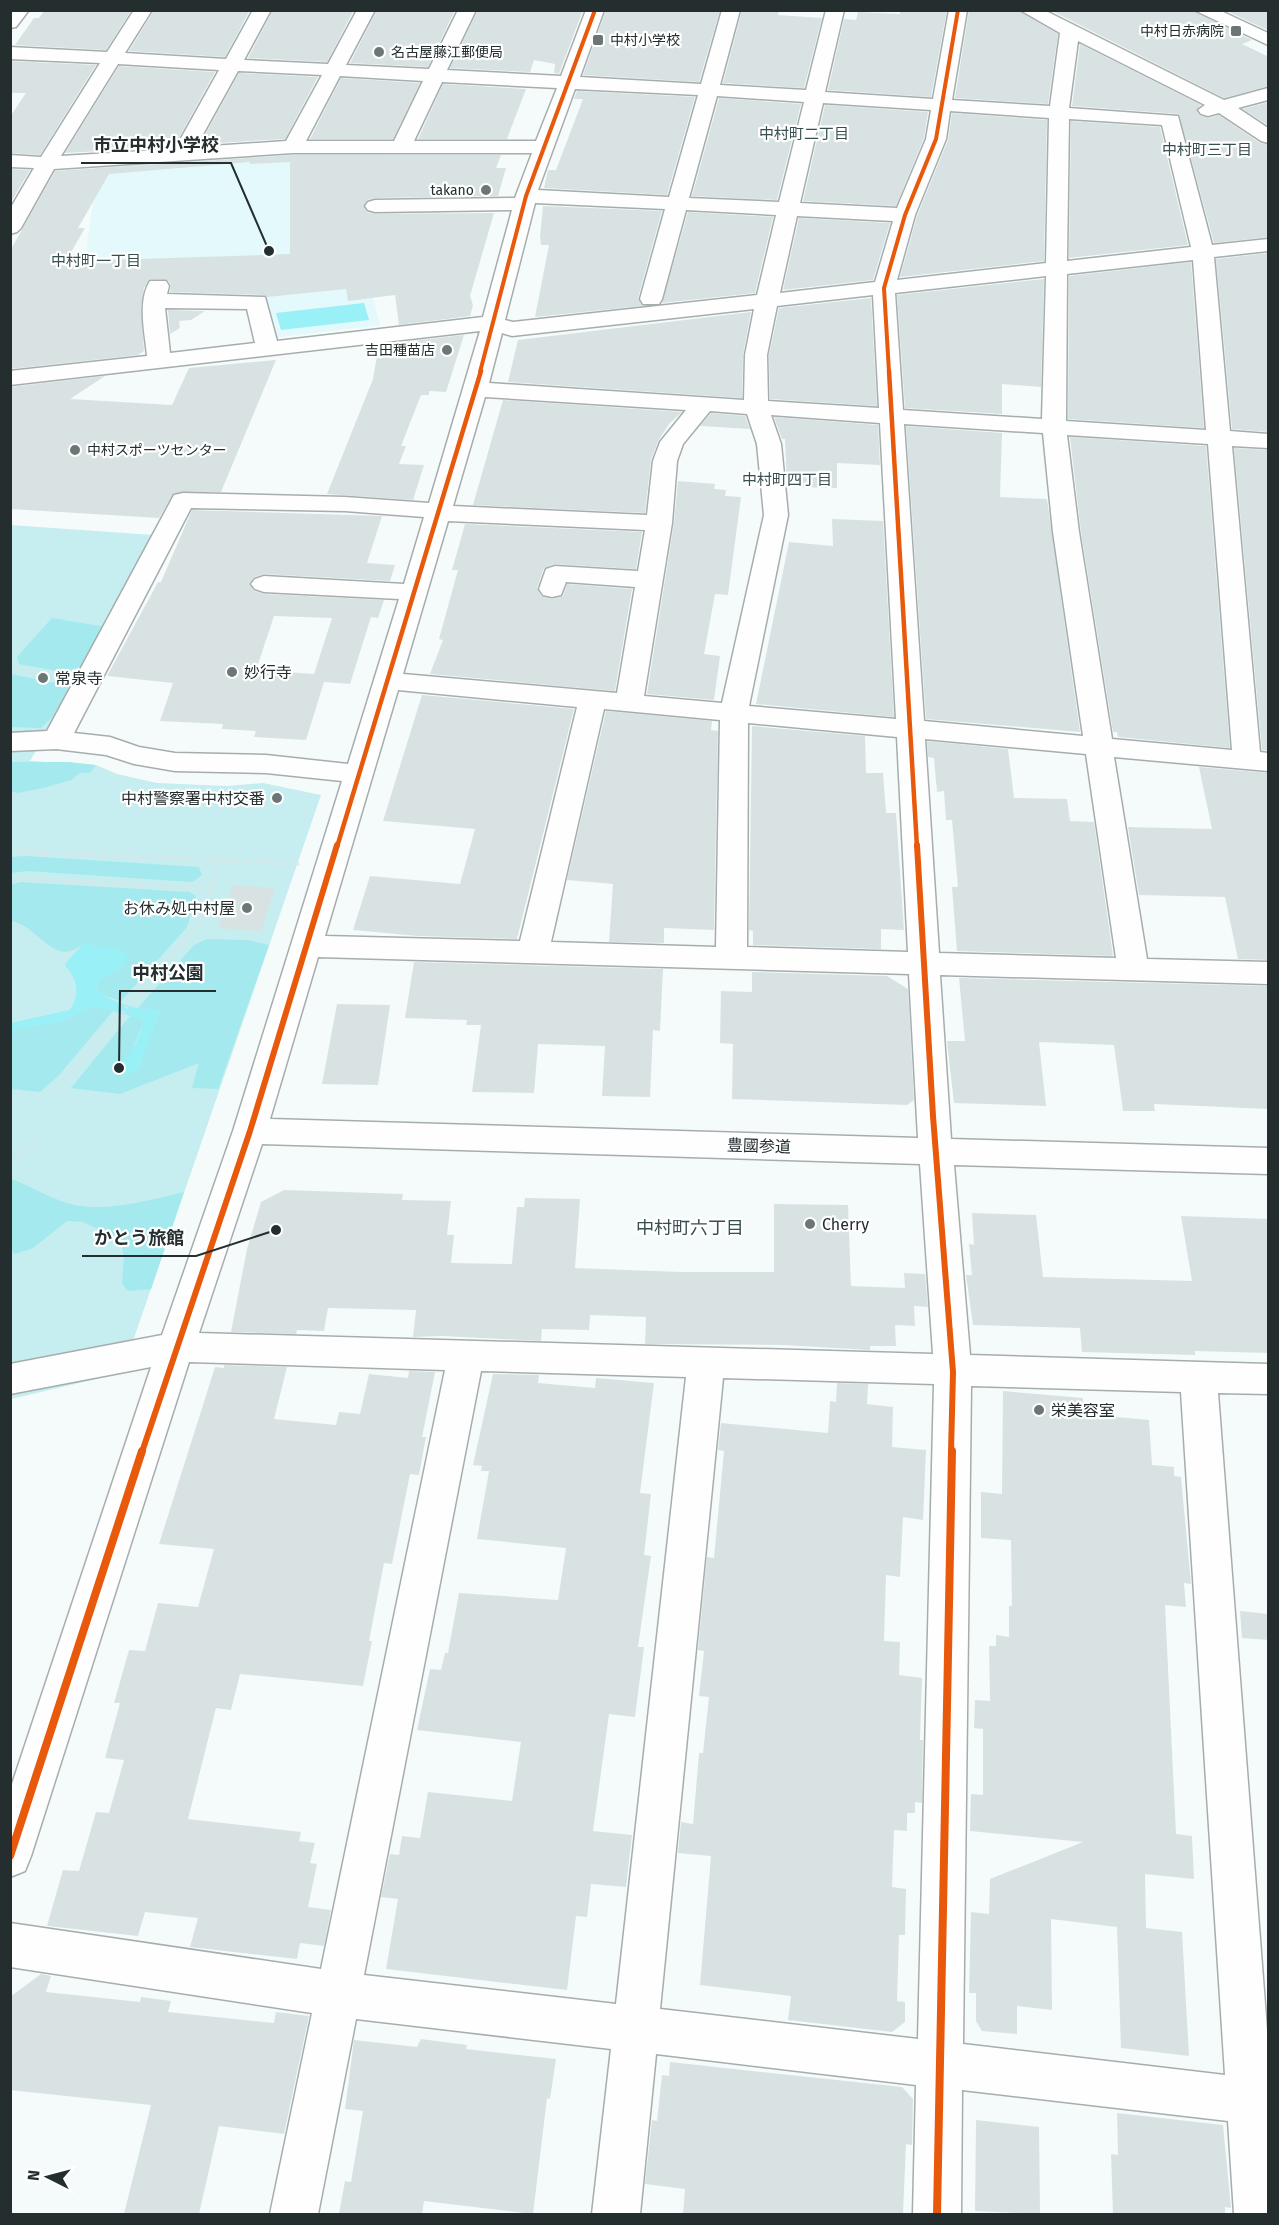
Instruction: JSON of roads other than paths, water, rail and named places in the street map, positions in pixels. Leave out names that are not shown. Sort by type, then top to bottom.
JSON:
[{"type":"street","points":[[10,23],[20,10]]},
{"type":"street","points":[[10,228],[47,163],[143,10]]},
{"type":"street","points":[[182,154],[262,10]]},
{"type":"street","points":[[293,147],[366,10]]},
{"type":"street","points":[[401,147],[467,10]]},
{"type":"street","points":[[10,1856],[176,1347],[250,1131],[476,389],[525,200],[595,10]]},
{"type":"street","points":[[651,299],[731,10]]},
{"type":"street","points":[[731,958],[734,713],[746,646],[760,595],[776,515],[769,444],[756,407],[756,355],[787,209],[835,10]]},
{"type":"street","points":[[937,2214],[953,1372],[935,1151],[891,415],[886,281],[905,215],[936,139],[958,10]]},
{"type":"street","points":[[1029,10],[1222,106],[1269,137]]},
{"type":"street","points":[[1203,10],[1269,40]]},
{"type":"street","points":[[1237,10],[1269,24]]},
{"type":"street","points":[[1070,29],[1059,112],[1054,426],[1066,532],[1133,971]]},
{"type":"street","points":[[10,53],[567,81],[1171,120],[1269,94]]},
{"type":"street","points":[[388,681],[1258,761],[1218,438],[1202,245],[1171,120]]},
{"type":"street","points":[[10,161],[47,163],[293,147],[544,147]]},
{"type":"street","points":[[375,206],[525,200],[678,204],[905,215]]},
{"type":"street","points":[[493,323],[512,329],[768,294],[1202,245],[1269,230]]},
{"type":"street","points":[[1202,245],[1269,245]]},
{"type":"street","points":[[159,361],[156,294],[257,302],[267,348]]},
{"type":"street","points":[[10,378],[493,323],[515,314],[651,299],[768,294]]},
{"type":"street","points":[[476,389],[1269,441]]},
{"type":"street","points":[[629,704],[659,523],[665,462],[672,442],[704,404]]},
{"type":"street","points":[[56,740],[183,500],[345,504],[439,512],[659,523]]},
{"type":"street","points":[[552,589],[555,574],[650,579]]},
{"type":"street","points":[[264,584],[415,591]]},
{"type":"street","points":[[533,953],[592,700]]},
{"type":"street","points":[[10,742],[56,740],[110,746],[134,755],[175,762],[266,764],[359,774]]},
{"type":"street","points":[[307,946],[1133,971],[1269,973]]},
{"type":"street","name":"豊國参道","points":[[250,1131],[1269,1161]]},
{"type":"street","points":[[10,1379],[176,1347],[953,1372],[1269,1379]]},
{"type":"street","points":[[294,2214],[466,1357]]},
{"type":"street","points":[[616,2214],[706,1364]]},
{"type":"street","points":[[1198,1377],[1259,2102],[1258,2214]]},
{"type":"street","points":[[10,1945],[337,1994],[1259,2102]]},
{"type":"place","name":"中村日赤病院","points":[[1236,31]]},
{"type":"place","name":"中村小学校","points":[[598,40]]},
{"type":"place","name":"名古屋藤江郵便局","points":[[379,52]]},
{"type":"place","name":"takano","points":[[486,190]]},
{"type":"place","name":"市立中村小学校","points":[[269,251]]},
{"type":"place","name":"吉田種苗店","points":[[447,350]]},
{"type":"place","name":"中村スポーツセンター","points":[[75,450]]},
{"type":"place","name":"妙行寺","points":[[232,672]]},
{"type":"place","name":"常泉寺","points":[[43,678]]},
{"type":"place","name":"中村警察署中村交番","points":[[277,798]]},
{"type":"place","name":"お休み処中村屋","points":[[247,908]]},
{"type":"place","name":"中村公園","points":[[119,1068]]},
{"type":"place","name":"Cherry","points":[[810,1224]]},
{"type":"place","name":"かとう旅館","points":[[276,1230]]},
{"type":"place","name":"栄美容室","points":[[1039,1410]]},
{"type":"district","name":"中村町二丁目","points":[[804,134]]},
{"type":"district","name":"中村町三丁目","points":[[1207,150]]},
{"type":"district","name":"中村町一丁目","points":[[96,261]]},
{"type":"district","name":"中村町四丁目","points":[[787,480]]},
{"type":"district","name":"中村町六丁目","points":[[690,1228]]}]
